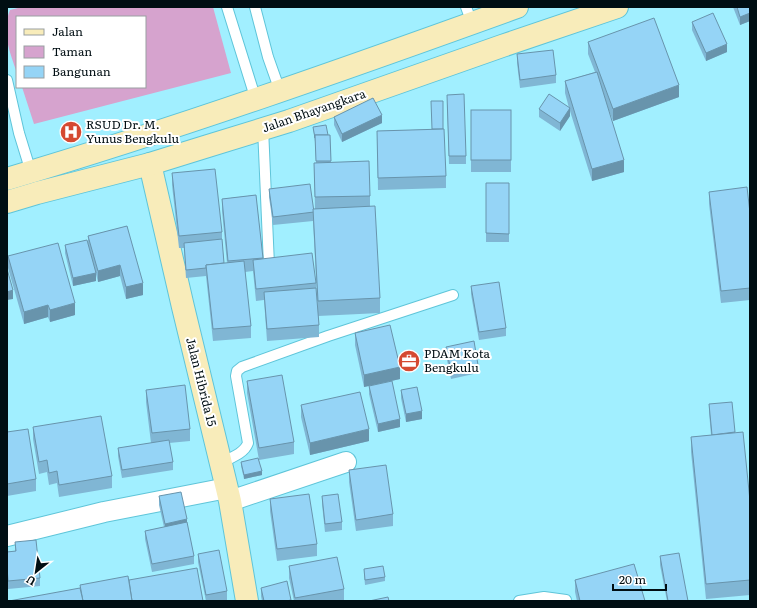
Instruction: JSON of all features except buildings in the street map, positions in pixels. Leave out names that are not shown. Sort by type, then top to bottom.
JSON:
[{"type":"street","points":[[10,201],[7,179],[34,182],[118,145],[256,100],[469,15],[517,7]]},
{"type":"street","name":"Jalan Bhayangkara","points":[[10,201],[34,182],[150,164],[289,121],[617,7]]},
{"type":"street","points":[[280,91],[289,121]]},
{"type":"street","points":[[256,100],[263,128]]},
{"type":"street","name":"Jalan Hibrida 15","points":[[150,164],[182,307],[228,494],[247,601]]},
{"type":"street","points":[[7,536],[104,512],[228,494],[346,462]]},
{"type":"lane","points":[[227,7],[256,100]]},
{"type":"lane","points":[[255,7],[268,57],[280,91]]},
{"type":"lane","points":[[7,80],[19,133],[34,182]]},
{"type":"lane","points":[[263,128],[269,265]]},
{"type":"lane","points":[[220,463],[242,451],[248,443],[236,376],[237,372],[242,367],[328,336],[453,295]]},
{"type":"lane","points":[[519,601],[544,597],[566,600]]},
{"type":"green space","points":[[22,7],[213,7],[231,73],[34,124],[22,88],[146,88],[146,16],[16,16],[16,70],[6,34],[7,18],[10,10]]},
{"type":"place","name":"RSUD Dr. M. Yunus Bengkulu","points":[[71,132]]},
{"type":"place","name":"PDAM Kota Bengkulu","points":[[409,361]]}]
